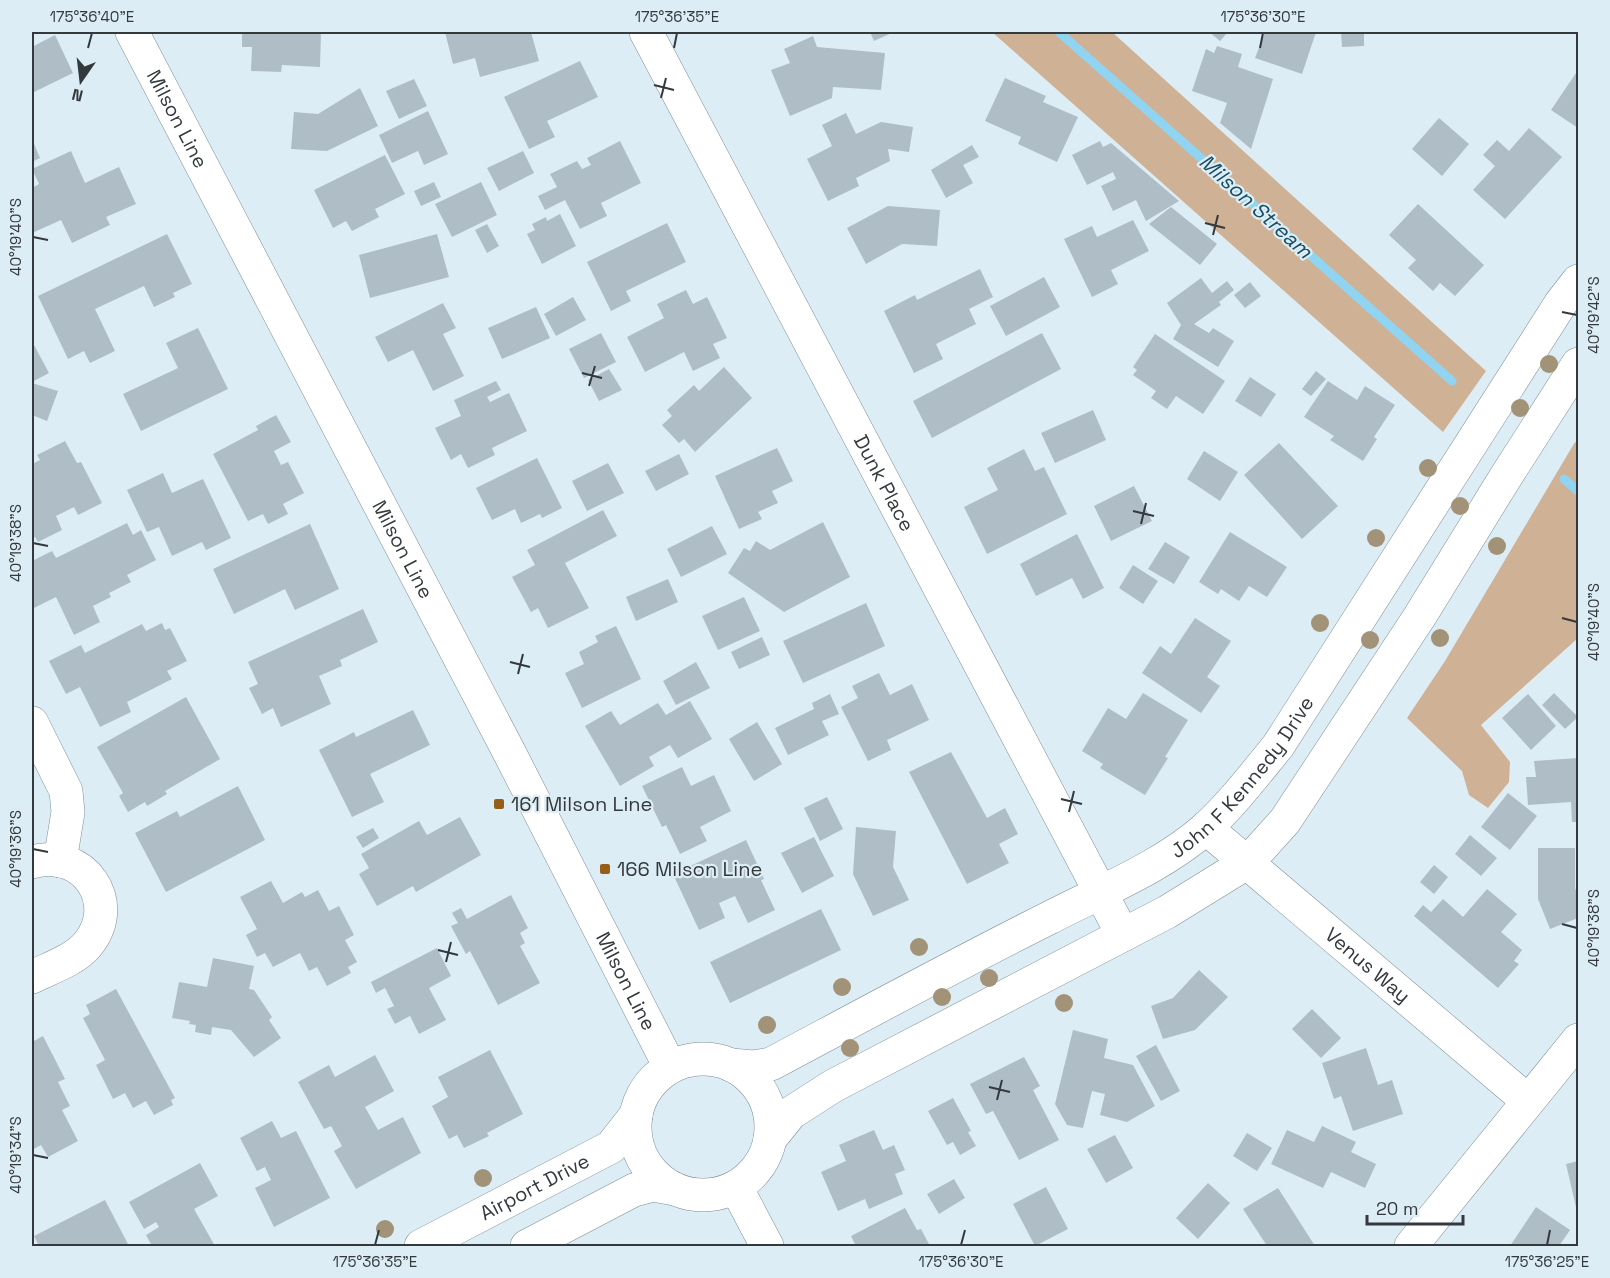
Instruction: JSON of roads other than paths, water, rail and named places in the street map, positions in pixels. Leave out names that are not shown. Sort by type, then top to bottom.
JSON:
[{"type":"main road","name":"Milson Line","points":[[132,32],[497,729],[670,1068]]},
{"type":"main road","name":"Dunk Place","points":[[646,32],[1123,935]]},
{"type":"main road","name":"John F Kennedy Drive","points":[[731,1065],[753,1067],[771,1064],[1101,893],[1180,848],[1206,828],[1242,791],[1278,746],[1561,303],[1578,281]]},
{"type":"main road","points":[[770,1139],[791,1113],[833,1086],[1167,912],[1248,862],[1285,821],[1420,616],[1578,364]]},
{"type":"main road","points":[[32,723],[66,791],[68,812],[46,862],[82,870],[97,888],[100,899],[98,925],[86,946],[77,954],[32,977]]},
{"type":"main road","name":"Venus Way","points":[[1206,828],[1528,1101]]},
{"type":"main road","points":[[1411,1246],[1578,1040]]},
{"type":"main road","points":[[527,1246],[634,1190],[652,1185],[695,1195],[716,1194],[736,1187],[752,1174],[764,1158],[770,1139],[772,1120],[759,1088],[748,1075],[731,1065],[711,1059],[690,1060],[670,1068],[654,1080],[642,1096],[636,1115],[635,1134],[639,1151],[657,1179],[675,1189]]},
{"type":"main road","name":"Airport Drive","points":[[421,1246],[612,1147],[636,1115]]},
{"type":"main road","points":[[736,1187],[767,1246]]},
{"type":"waterway","name":"Milson Stream","points":[[1059,32],[1452,381]]},
{"type":"waterway","name":"Milson Stream","points":[[1564,479],[1578,491]]},
{"type":"place","name":"161 Milson Line","points":[[499,804]]},
{"type":"place","name":"166 Milson Line","points":[[605,869]]}]
